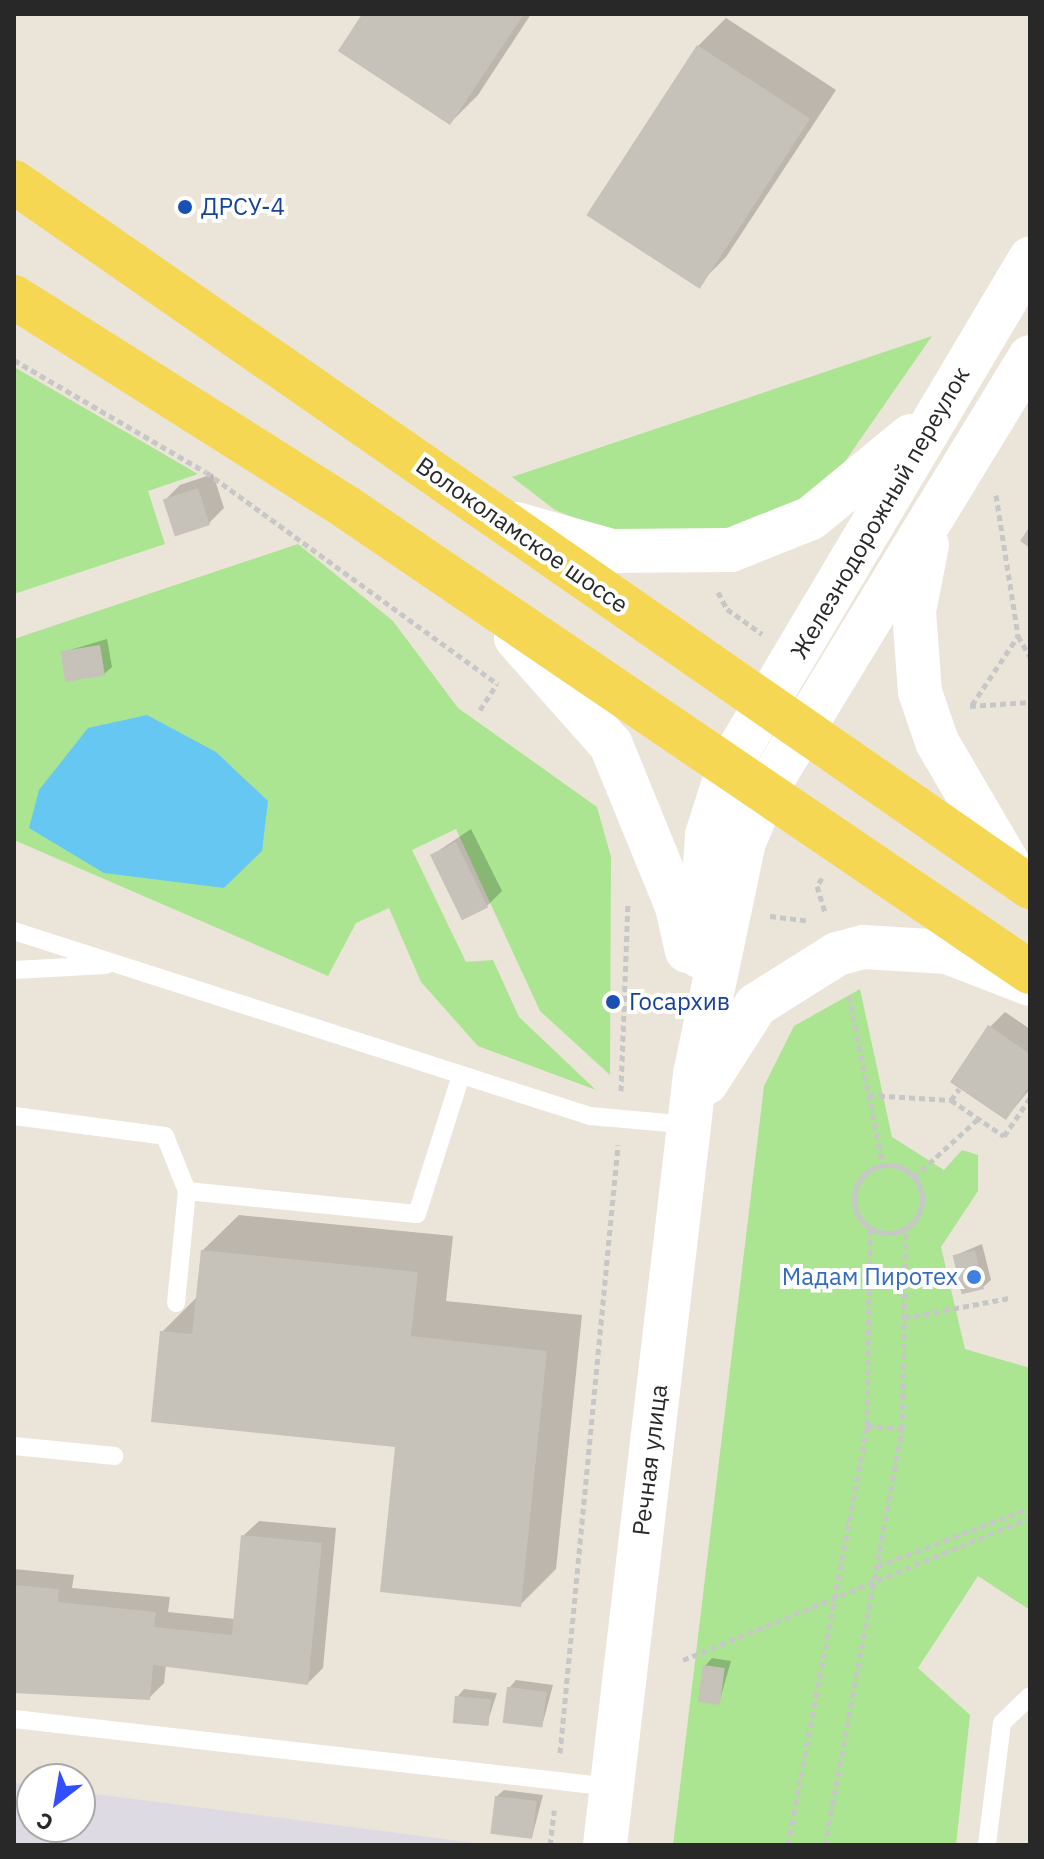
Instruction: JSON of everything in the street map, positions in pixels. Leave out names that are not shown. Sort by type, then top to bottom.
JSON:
[{"type":"main road","name":"Волоколамское шоссе","points":[[14,182],[1023,882]]},
{"type":"main road","points":[[14,297],[457,584],[766,790],[1030,972]]},
{"type":"street","name":"Железнодорожный переулок","points":[[729,766],[1030,259]]},
{"type":"street","name":"Железнодорожный переулок","points":[[766,790],[937,508],[1026,374]]},
{"type":"street","points":[[481,507],[522,528],[612,551],[731,550],[811,518],[943,403]]},
{"type":"street","points":[[937,508],[914,611],[920,692],[937,742],[1023,882]]},
{"type":"street","points":[[457,584],[551,670],[611,745],[677,907],[696,996]]},
{"type":"street","name":"Речная улица","points":[[692,1104],[707,835],[729,766]]},
{"type":"street","name":"Речная улица","points":[[605,1845],[692,1104],[744,842],[766,790]]},
{"type":"street","points":[[692,1104],[756,1005],[837,954],[880,947],[947,952],[1030,984]]},
{"type":"lane","points":[[14,931],[461,1075],[621,1119],[692,1104]]},
{"type":"lane","points":[[14,970],[116,964]]},
{"type":"lane","points":[[187,1191],[417,1214],[461,1075]]},
{"type":"lane","points":[[14,1116],[165,1136],[187,1191],[176,1303]]},
{"type":"lane","points":[[14,1446],[115,1456]]},
{"type":"lane","points":[[987,1845],[1002,1723],[1030,1696]]},
{"type":"lane","points":[[14,1719],[611,1787]]},
{"type":"path","points":[[14,360],[206,472],[508,692]]},
{"type":"path","points":[[994,482],[1018,636],[1030,657]]},
{"type":"path","points":[[711,579],[727,609],[770,639]]},
{"type":"path","points":[[972,705],[1018,636]]},
{"type":"path","points":[[480,710],[497,684]]},
{"type":"path","points":[[961,710],[972,705],[1030,702]]},
{"type":"path","points":[[550,1845],[621,1119],[627,888]]},
{"type":"path","points":[[769,916],[828,924]]},
{"type":"path","points":[[846,987],[883,1166]]},
{"type":"path","points":[[951,1100],[959,1089]]},
{"type":"path","points":[[869,1095],[951,1100],[1004,1136],[1030,1098]]},
{"type":"path","points":[[914,1177],[979,1118]]},
{"type":"path","points":[[788,1845],[867,1425],[870,1228],[857,1213],[855,1193],[864,1175],[883,1166],[914,1177]]},
{"type":"path","points":[[825,1845],[902,1429],[906,1228],[920,1210],[914,1177]]},
{"type":"path","points":[[870,1228],[906,1228]]},
{"type":"path","points":[[904,1318],[1009,1298]]},
{"type":"path","points":[[867,1425],[902,1429]]},
{"type":"path","points":[[877,1566],[1030,1508]]},
{"type":"path","points":[[683,1660],[1030,1518]]},
{"type":"path","points":[[826,1837],[833,1845]]},
{"type":"shaded area","points":[[14,1783],[16,1843],[96,1843],[96,1794],[491,1845],[14,1845]]},
{"type":"green space","points":[[932,336],[830,483],[745,529],[611,533],[555,510],[512,477]]},
{"type":"green space","points":[[14,367],[198,474],[148,491],[165,544],[14,594]]},
{"type":"green space","points":[[298,544],[393,621],[458,708],[597,807],[611,857],[610,1075],[540,1011],[456,829],[412,850],[466,962],[493,960],[519,1017],[596,1090],[478,1046],[421,982],[389,908],[356,923],[328,976],[14,840],[14,639]]},
{"type":"green space","points":[[860,989],[892,1137],[944,1170],[962,1150],[978,1155],[978,1191],[941,1247],[965,1349],[1030,1368],[1030,1610],[978,1576],[918,1668],[970,1715],[956,1845],[673,1845],[764,1086],[794,1026]]},
{"type":"water","points":[[147,715],[216,752],[268,801],[262,851],[224,888],[104,873],[29,828],[39,790],[88,728]]},
{"type":"building","points":[[362,14],[524,14],[450,125],[338,51]]},
{"type":"building","points":[[697,45],[810,119],[700,289],[586,215]]},
{"type":"building","points":[[198,488],[210,525],[175,537],[163,499]]},
{"type":"building","points":[[1030,526],[1030,548],[1020,541]]},
{"type":"building","points":[[100,645],[105,676],[65,682],[60,651]]},
{"type":"building","points":[[456,842],[488,908],[462,920],[430,855]]},
{"type":"building","points":[[988,1025],[1030,1054],[1030,1085],[1006,1120],[950,1082]]},
{"type":"building","points":[[201,1250],[418,1272],[411,1336],[547,1351],[521,1607],[380,1592],[395,1447],[151,1422],[160,1331],[192,1334]]},
{"type":"building","points":[[975,1250],[984,1289],[962,1294],[953,1255]]},
{"type":"building","points":[[241,1535],[322,1543],[308,1685],[153,1665],[150,1700],[14,1693],[14,1585],[59,1589],[58,1602],[156,1612],[154,1627],[232,1635]]},
{"type":"building","points":[[703,1665],[725,1668],[720,1705],[698,1702]]},
{"type":"building","points":[[507,1687],[547,1692],[542,1728],[503,1723]]},
{"type":"building","points":[[455,1696],[491,1699],[489,1726],[453,1723]]},
{"type":"building","points":[[495,1796],[537,1801],[532,1839],[490,1834]]},
{"type":"place","name":"ДРСУ-4","points":[[185,207]]},
{"type":"place","name":"Госархив","points":[[613,1002]]},
{"type":"place","name":"Мадам Пиротех","points":[[974,1277]]}]
